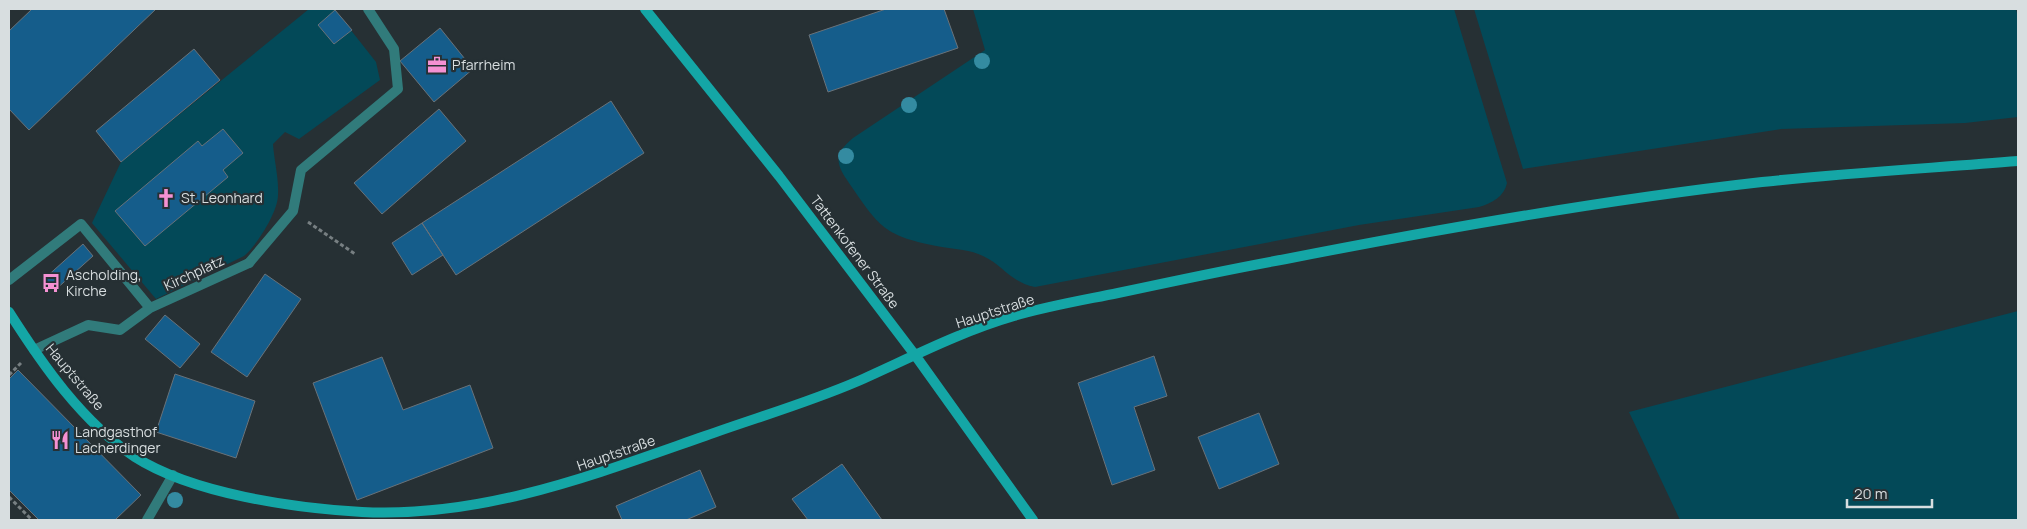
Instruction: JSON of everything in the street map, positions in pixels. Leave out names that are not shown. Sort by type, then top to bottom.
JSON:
[{"type":"main road","name":"Tattenkofener Straße","points":[[645,9],[780,176],[915,355],[1033,520]]},
{"type":"main road","name":"Hauptstraße","points":[[9,312],[34,350],[83,411],[106,434],[137,458],[173,475],[244,496],[306,507],[367,512],[424,510],[492,502],[576,481],[847,386],[915,355],[1012,317],[1280,260],[1527,214],[1763,182],[2018,161]]},
{"type":"street","points":[[293,211],[301,170],[398,89],[394,49],[368,9]]},
{"type":"street","name":"Kirchplatz","points":[[34,350],[88,325],[120,330],[150,308],[249,263],[293,211]]},
{"type":"street","points":[[9,280],[81,224],[150,308]]},
{"type":"street","points":[[147,520],[173,475]]},
{"type":"path","points":[[293,211],[355,254]]},
{"type":"path","points":[[9,497],[32,520]]},
{"type":"shaded area","points":[[309,9],[335,10],[376,62],[380,80],[299,139],[285,132],[273,144],[278,182],[275,210],[266,228],[244,256],[156,299],[92,223],[121,162]]},
{"type":"shaded area","points":[[973,9],[1454,9],[1507,183],[1497,199],[1479,207],[1359,225],[1035,287],[1026,285],[978,254],[922,243],[895,234],[867,209],[843,173],[839,162],[840,152],[853,138],[985,50]]},
{"type":"shaded area","points":[[1474,9],[2016,9],[2018,18],[2018,117],[1965,123],[1781,129],[1523,169]]},
{"type":"shaded area","points":[[2018,311],[2018,520],[1680,520],[1629,412]]},
{"type":"building","points":[[32,9],[156,9],[29,130],[9,109],[9,31]]},
{"type":"building","points":[[886,9],[944,9],[958,48],[828,92],[809,35]]},
{"type":"building","points":[[335,10],[352,30],[334,44],[318,25]]},
{"type":"building","name":"Pfarrheim","points":[[440,28],[473,69],[434,102],[400,61]]},
{"type":"building","points":[[194,49],[220,80],[121,162],[96,131]]},
{"type":"building","points":[[611,101],[644,153],[456,275],[422,223]]},
{"type":"building","points":[[439,109],[466,141],[382,214],[354,183]]},
{"type":"building","name":"St. Leonhard","points":[[223,129],[243,153],[223,170],[228,177],[145,246],[115,211],[198,141],[202,146]]},
{"type":"building","points":[[422,223],[443,255],[412,275],[392,243]]},
{"type":"building","points":[[83,244],[93,256],[54,291],[44,279]]},
{"type":"building","points":[[265,274],[301,299],[247,377],[211,352]]},
{"type":"building","points":[[165,315],[200,344],[180,368],[145,339]]},
{"type":"building","points":[[1154,356],[1167,396],[1134,407],[1155,470],[1112,485],[1078,383]]},
{"type":"building","points":[[382,357],[403,410],[470,385],[493,448],[357,500],[313,383]]},
{"type":"building","points":[[18,370],[141,495],[115,520],[39,520],[9,490],[9,379]]},
{"type":"building","points":[[175,374],[255,401],[236,458],[156,432]]},
{"type":"building","points":[[1259,413],[1279,464],[1219,489],[1198,437]]},
{"type":"building","points":[[842,464],[882,520],[808,520],[792,499]]},
{"type":"building","points":[[700,470],[716,507],[686,520],[622,520],[616,506]]},
{"type":"place","name":"Pfarrheim","points":[[437,65]]},
{"type":"place","name":"St. Leonhard","points":[[166,198]]},
{"type":"place","name":"Ascholding, Kirche","points":[[51,283]]},
{"type":"place","name":"Landgasthof Lacherdinger","points":[[60,440]]}]
